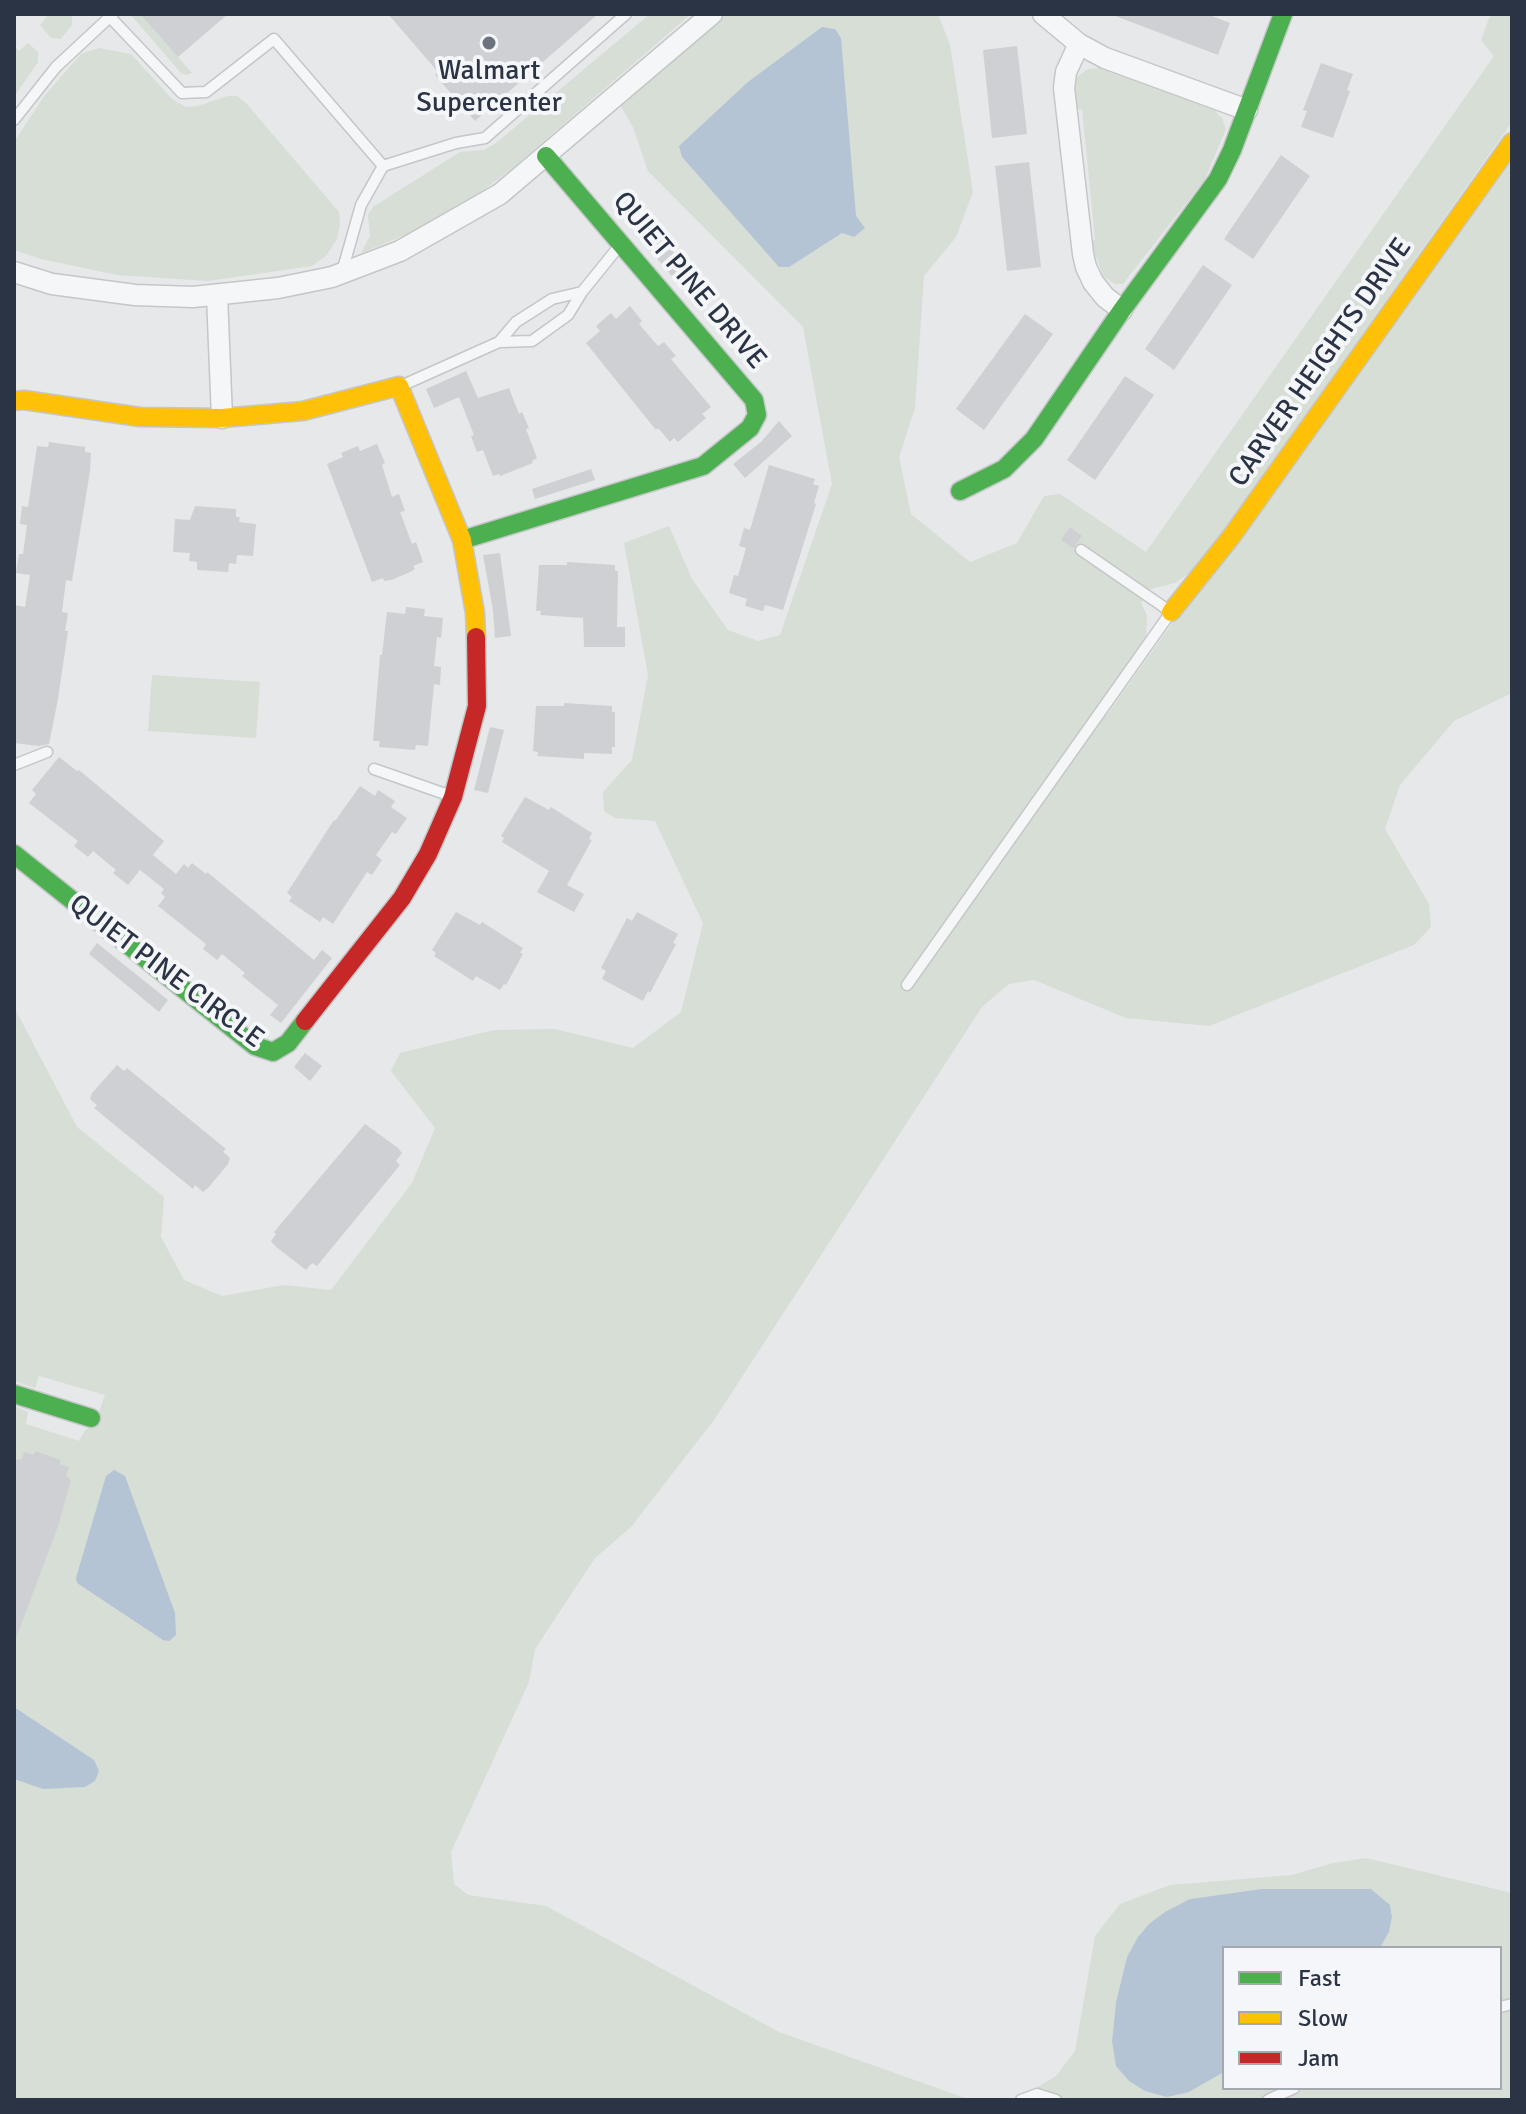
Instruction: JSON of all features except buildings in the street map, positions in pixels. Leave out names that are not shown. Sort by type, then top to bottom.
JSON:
[{"type":"street","points":[[14,272],[52,284],[135,295],[193,297],[278,288],[342,273],[400,251],[500,194],[712,14]]},
{"type":"street","points":[[1043,14],[1079,44],[1105,58],[1247,110]]},
{"type":"street","points":[[960,491],[1004,469],[1034,439],[1122,310],[1218,179],[1283,14]]},
{"type":"street","points":[[1079,44],[1066,72],[1064,88],[1083,254],[1093,282],[1105,297],[1122,310]]},
{"type":"street","name":"CARVER HEIGHTS DRIVE","points":[[1171,612],[1231,537],[1512,142]]},
{"type":"street","name":"QUIET PINE DRIVE","points":[[462,540],[703,466],[755,422],[757,415],[754,400],[546,156]]},
{"type":"street","points":[[217,295],[222,418]]},
{"type":"street","points":[[14,401],[140,417],[222,418],[303,411],[399,386]]},
{"type":"street","name":"QUIET PINE CIRCLE","points":[[14,854],[255,1046],[273,1052],[288,1043],[402,898],[428,854],[453,797],[477,706],[475,613],[462,540],[399,386]]},
{"type":"street","points":[[14,1394],[91,1418]]},
{"type":"lane","points":[[342,273],[361,205],[383,166],[456,143],[485,138],[626,14]]},
{"type":"lane","points":[[14,120],[56,67],[111,15],[182,93],[206,92],[274,39],[383,166]]},
{"type":"lane","points":[[399,386],[499,342],[532,341],[568,315],[582,292],[621,244]]},
{"type":"lane","points":[[499,342],[516,322],[552,299],[582,292]]},
{"type":"lane","points":[[907,985],[1171,612],[1081,550]]},
{"type":"lane","points":[[14,765],[47,752]]},
{"type":"lane","points":[[374,769],[453,797]]},
{"type":"lane","points":[[1268,2100],[1290,2090]]},
{"type":"lane","points":[[1021,2100],[1037,2094],[1056,2100]]},
{"type":"shaded area","points":[[49,14],[72,14],[72,25],[61,39],[51,38],[40,25]]},
{"type":"shaded area","points":[[130,14],[140,14],[192,73],[181,73]]},
{"type":"shaded area","points":[[650,14],[691,14],[477,195],[415,231],[361,253],[370,236],[368,215],[373,207],[460,152],[484,150],[496,143]]},
{"type":"shaded area","points":[[722,14],[938,14],[950,45],[973,192],[956,237],[924,276],[915,408],[899,457],[911,514],[970,562],[1017,543],[1044,496],[1060,494],[1146,552],[1494,56],[1481,40],[1489,18],[1493,14],[1512,14],[1512,122],[1197,568],[1175,583],[1151,589],[1141,603],[1147,615],[1146,636],[1111,692],[1106,716],[1512,148],[1512,693],[1454,721],[1400,785],[1385,829],[1429,904],[1431,927],[1414,945],[1209,1026],[1126,1018],[1034,980],[1009,984],[982,1007],[714,1420],[631,1527],[595,1558],[535,1649],[529,1682],[451,1852],[454,1884],[468,1895],[546,1906],[779,2032],[971,2100],[14,2100],[14,1406],[28,1412],[26,1424],[79,1441],[85,1430],[94,1426],[105,1395],[39,1376],[35,1388],[14,1381],[14,1007],[77,1127],[164,1197],[161,1237],[184,1280],[222,1296],[284,1285],[331,1290],[412,1183],[435,1128],[391,1071],[400,1053],[494,1030],[555,1029],[633,1048],[681,1012],[703,923],[655,821],[615,818],[604,811],[603,792],[632,760],[648,675],[624,543],[669,526],[692,579],[728,630],[758,641],[780,635],[832,484],[803,327],[648,171],[633,127],[619,103]]},
{"type":"shaded area","points":[[28,43],[38,52],[38,62],[14,97],[14,46],[19,51]]},
{"type":"shaded area","points":[[99,48],[131,54],[172,99],[186,107],[228,96],[237,96],[246,103],[339,212],[337,239],[326,256],[312,266],[208,281],[117,275],[14,250],[14,142],[45,95],[81,54]]},
{"type":"shaded area","points":[[1099,68],[1214,110],[1222,118],[1226,129],[1205,179],[1123,284],[1115,284],[1103,276],[1091,243],[1095,239],[1082,109],[1077,109],[1074,86],[1078,76],[1088,69]]},
{"type":"shaded area","points":[[152,675],[260,682],[256,738],[148,731]]},
{"type":"shaded area","points":[[1366,1858],[1512,1893],[1512,2098],[1016,2100],[1056,2076],[1075,2051],[1095,1936],[1120,1904],[1170,1885],[1292,1875],[1333,1863]]},
{"type":"water","points":[[822,27],[835,29],[841,38],[856,216],[865,228],[854,237],[842,233],[789,267],[779,267],[682,157],[679,146],[748,82]]},
{"type":"water","points":[[114,1470],[125,1476],[175,1613],[176,1635],[169,1641],[77,1583],[106,1476]]},
{"type":"water","points":[[14,1707],[94,1760],[99,1771],[95,1781],[85,1787],[43,1789],[14,1779]]},
{"type":"water","points":[[1261,1889],[1371,1889],[1390,1905],[1392,1917],[1389,1932],[1381,1946],[1222,1946],[1222,2073],[1189,2092],[1167,2097],[1145,2091],[1129,2081],[1116,2066],[1112,2041],[1116,2002],[1127,1957],[1138,1937],[1165,1912],[1190,1899]]},
{"type":"traffic: fast","points":[[960,491],[1004,469],[1034,439],[1122,310],[1218,179],[1283,14]]},
{"type":"traffic: fast","points":[[462,540],[703,466],[750,428],[757,415],[754,400],[546,156]]},
{"type":"traffic: fast","points":[[14,854],[255,1046],[273,1052],[288,1043],[305,1021]]},
{"type":"traffic: fast","points":[[14,1394],[91,1418]]},
{"type":"traffic: slow","points":[[1171,612],[1231,537],[1512,142]]},
{"type":"traffic: slow","points":[[14,401],[140,417],[222,418],[303,411],[399,386],[462,540],[475,613],[476,637]]},
{"type":"traffic: jam","points":[[305,1021],[402,898],[428,854],[453,797],[477,706],[476,637]]},
{"type":"place","name":"Walmart Supercenter","points":[[489,43]]}]
